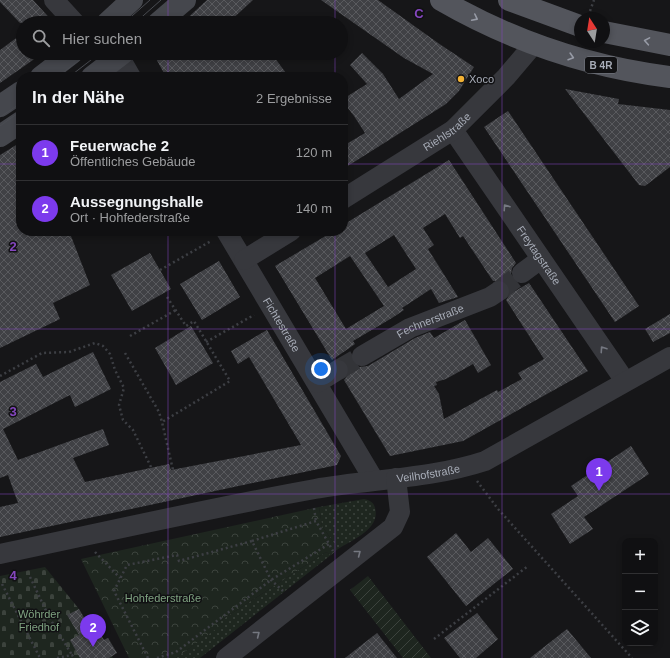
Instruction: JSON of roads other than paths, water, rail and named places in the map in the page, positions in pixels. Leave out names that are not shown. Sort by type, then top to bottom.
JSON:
[{"type":"main road","points":[[115,16],[132,0]]},
{"type":"main road","points":[[166,16],[185,0]]},
{"type":"main road","name":"B 4R","points":[[441,0],[488,25],[534,44],[596,64],[670,76]]},
{"type":"main road","points":[[509,0],[574,24]]},
{"type":"main road","points":[[611,36],[670,45]]},
{"type":"main road","points":[[534,44],[561,39],[574,40]]},
{"type":"main road","points":[[47,72],[63,60]]},
{"type":"main road","points":[[99,72],[114,60]]},
{"type":"main road","points":[[0,106],[16,95]]},
{"type":"main road","points":[[0,136],[16,125]]},
{"type":"street","points":[[54,0],[69,16]]},
{"type":"street","name":"Riehlstraße","points":[[348,196],[454,130],[506,77],[534,44]]},
{"type":"street","points":[[124,60],[130,72]]},
{"type":"street","name":"Freytagstraße","points":[[454,130],[625,381]]},
{"type":"street","name":"Fichtestraße","points":[[229,236],[374,480]]},
{"type":"street","points":[[244,260],[283,236]]},
{"type":"street","points":[[522,273],[541,259]]},
{"type":"street","name":"Fechnerstraße","points":[[362,356],[410,328],[490,297],[499,290]]},
{"type":"street","name":"Veilhofstraße","points":[[226,658],[393,527],[400,512],[396,478],[466,467],[485,461],[670,357]]},
{"type":"street","points":[[317,383],[338,370]]},
{"type":"street","points":[[0,554],[313,489],[396,478]]},
{"type":"tunnel","points":[[499,291],[522,273]]},
{"type":"tunnel","points":[[338,370],[362,356]]},
{"type":"tram line","points":[[132,16],[150,0]]},
{"type":"tram line","points":[[143,16],[161,0]]},
{"type":"tram line","points":[[64,72],[80,60]]},
{"type":"tram line","points":[[75,72],[91,60]]},
{"type":"tram line","points":[[0,117],[16,106]]},
{"type":"tram line","points":[[0,126],[16,115]]},
{"type":"place","name":"Xoco","points":[[461,79]]},
{"type":"place","name":"Feuerwache 2","points":[[599,491]]},
{"type":"place","name":"Aussegnungshalle","points":[[93,647]]},
{"type":"park label","name":"Hohfederstraße","points":[[163,598]]},
{"type":"park label","name":"Wöhrder Friedhof","points":[[39,620]]}]
